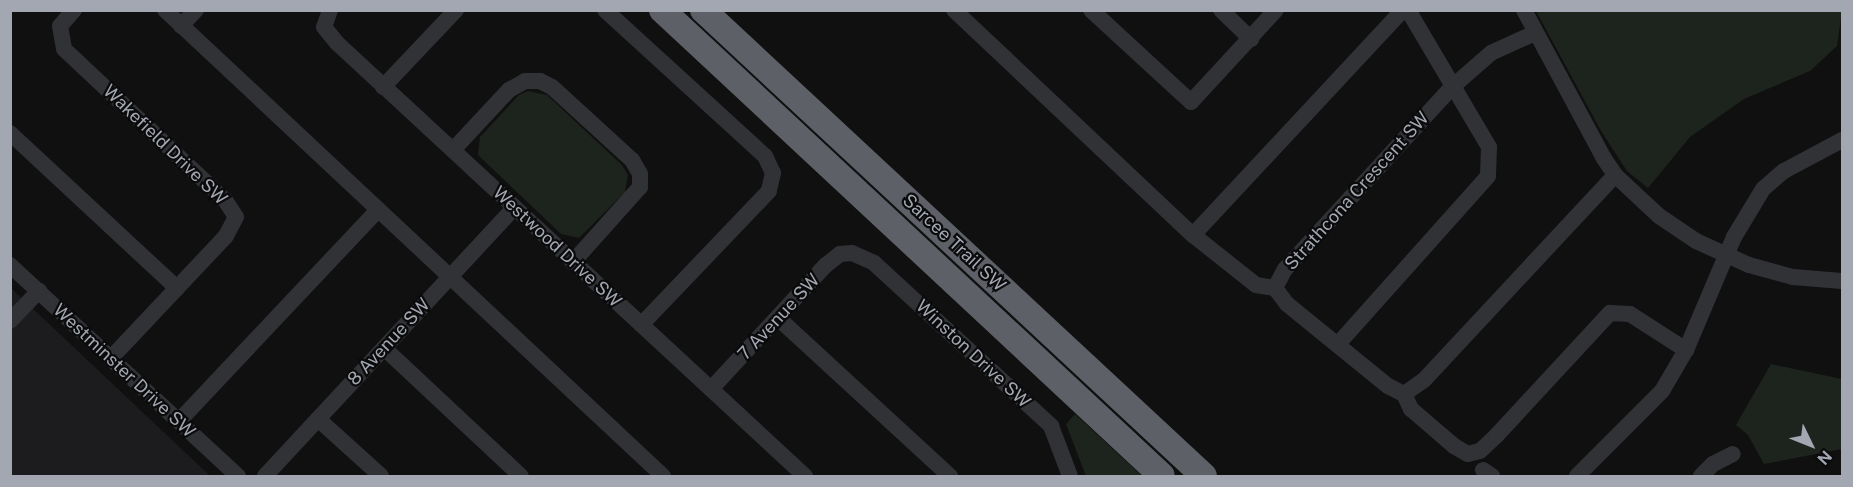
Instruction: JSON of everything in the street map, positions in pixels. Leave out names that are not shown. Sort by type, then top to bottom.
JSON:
[{"type":"highway","name":"Sarcee Trail SW","points":[[662,10],[1162,477]]},
{"type":"highway","name":"Sarcee Trail SW","points":[[703,10],[1204,477]]},
{"type":"street","name":"Wakefield Drive SW","points":[[74,10],[60,26],[64,49],[225,200],[236,217],[226,236],[111,358]]},
{"type":"street","points":[[165,10],[448,278],[663,477]]},
{"type":"street","points":[[181,26],[196,10]]},
{"type":"street","name":"Westwood Drive SW","points":[[330,10],[324,27],[383,87],[805,477]]},
{"type":"street","points":[[383,87],[456,10]]},
{"type":"street","points":[[605,10],[765,156],[773,173],[769,191],[641,325]]},
{"type":"street","points":[[954,10],[1193,235],[1256,285],[1275,288]]},
{"type":"street","points":[[1091,10],[1191,102],[1276,10]]},
{"type":"street","points":[[1221,10],[1251,39]]},
{"type":"street","points":[[1193,235],[1405,10],[1489,147],[1488,176],[1338,344]]},
{"type":"street","points":[[1524,10],[1587,131],[1616,175],[1680,232],[1726,255],[1775,273],[1842,281]]},
{"type":"street","name":"Strathcona Crescent SW","points":[[1404,394],[1388,386],[1287,304],[1275,288],[1285,269],[1452,87],[1491,53],[1535,33]]},
{"type":"street","points":[[453,150],[509,90],[525,81],[540,81],[552,87],[632,160],[640,174],[640,187],[573,262]]},
{"type":"street","points":[[10,133],[177,288]]},
{"type":"street","points":[[1577,477],[1662,391],[1686,350],[1726,255],[1763,189],[1784,171],[1842,140]]},
{"type":"street","points":[[1616,175],[1424,380],[1404,394],[1411,409],[1454,446],[1468,454],[1480,451],[1496,436],[1610,313],[1630,314],[1686,350]]},
{"type":"street","name":"8 Avenue SW","points":[[265,477],[514,208]]},
{"type":"street","points":[[179,422],[377,211]]},
{"type":"street","name":"7 Avenue SW","points":[[711,389],[826,265],[840,254],[850,253]]},
{"type":"street","name":"Winston Drive SW","points":[[850,253],[874,263],[1051,426],[1070,477]]},
{"type":"street","name":"Westminster Drive SW","points":[[10,265],[238,477]]},
{"type":"street","points":[[10,321],[39,291]]},
{"type":"street","points":[[778,318],[950,477]]},
{"type":"street","points":[[384,348],[521,477]]},
{"type":"street","points":[[318,419],[381,477]]},
{"type":"street","points":[[1701,477],[1713,464],[1733,454]]},
{"type":"shaded area","points":[[1536,11],[1842,11],[1837,46],[1810,71],[1744,99],[1690,137],[1648,188],[1627,171],[1601,131]]},
{"type":"shaded area","points":[[528,91],[547,95],[622,165],[628,175],[625,192],[579,238],[561,234],[478,155],[480,137],[519,95]]},
{"type":"shaded area","points":[[10,287],[207,473],[209,476],[11,476]]},
{"type":"shaded area","points":[[1771,364],[1842,379],[1842,449],[1764,464],[1748,435],[1736,425]]},
{"type":"shaded area","points":[[1075,414],[1142,476],[1086,476],[1066,424]]}]
